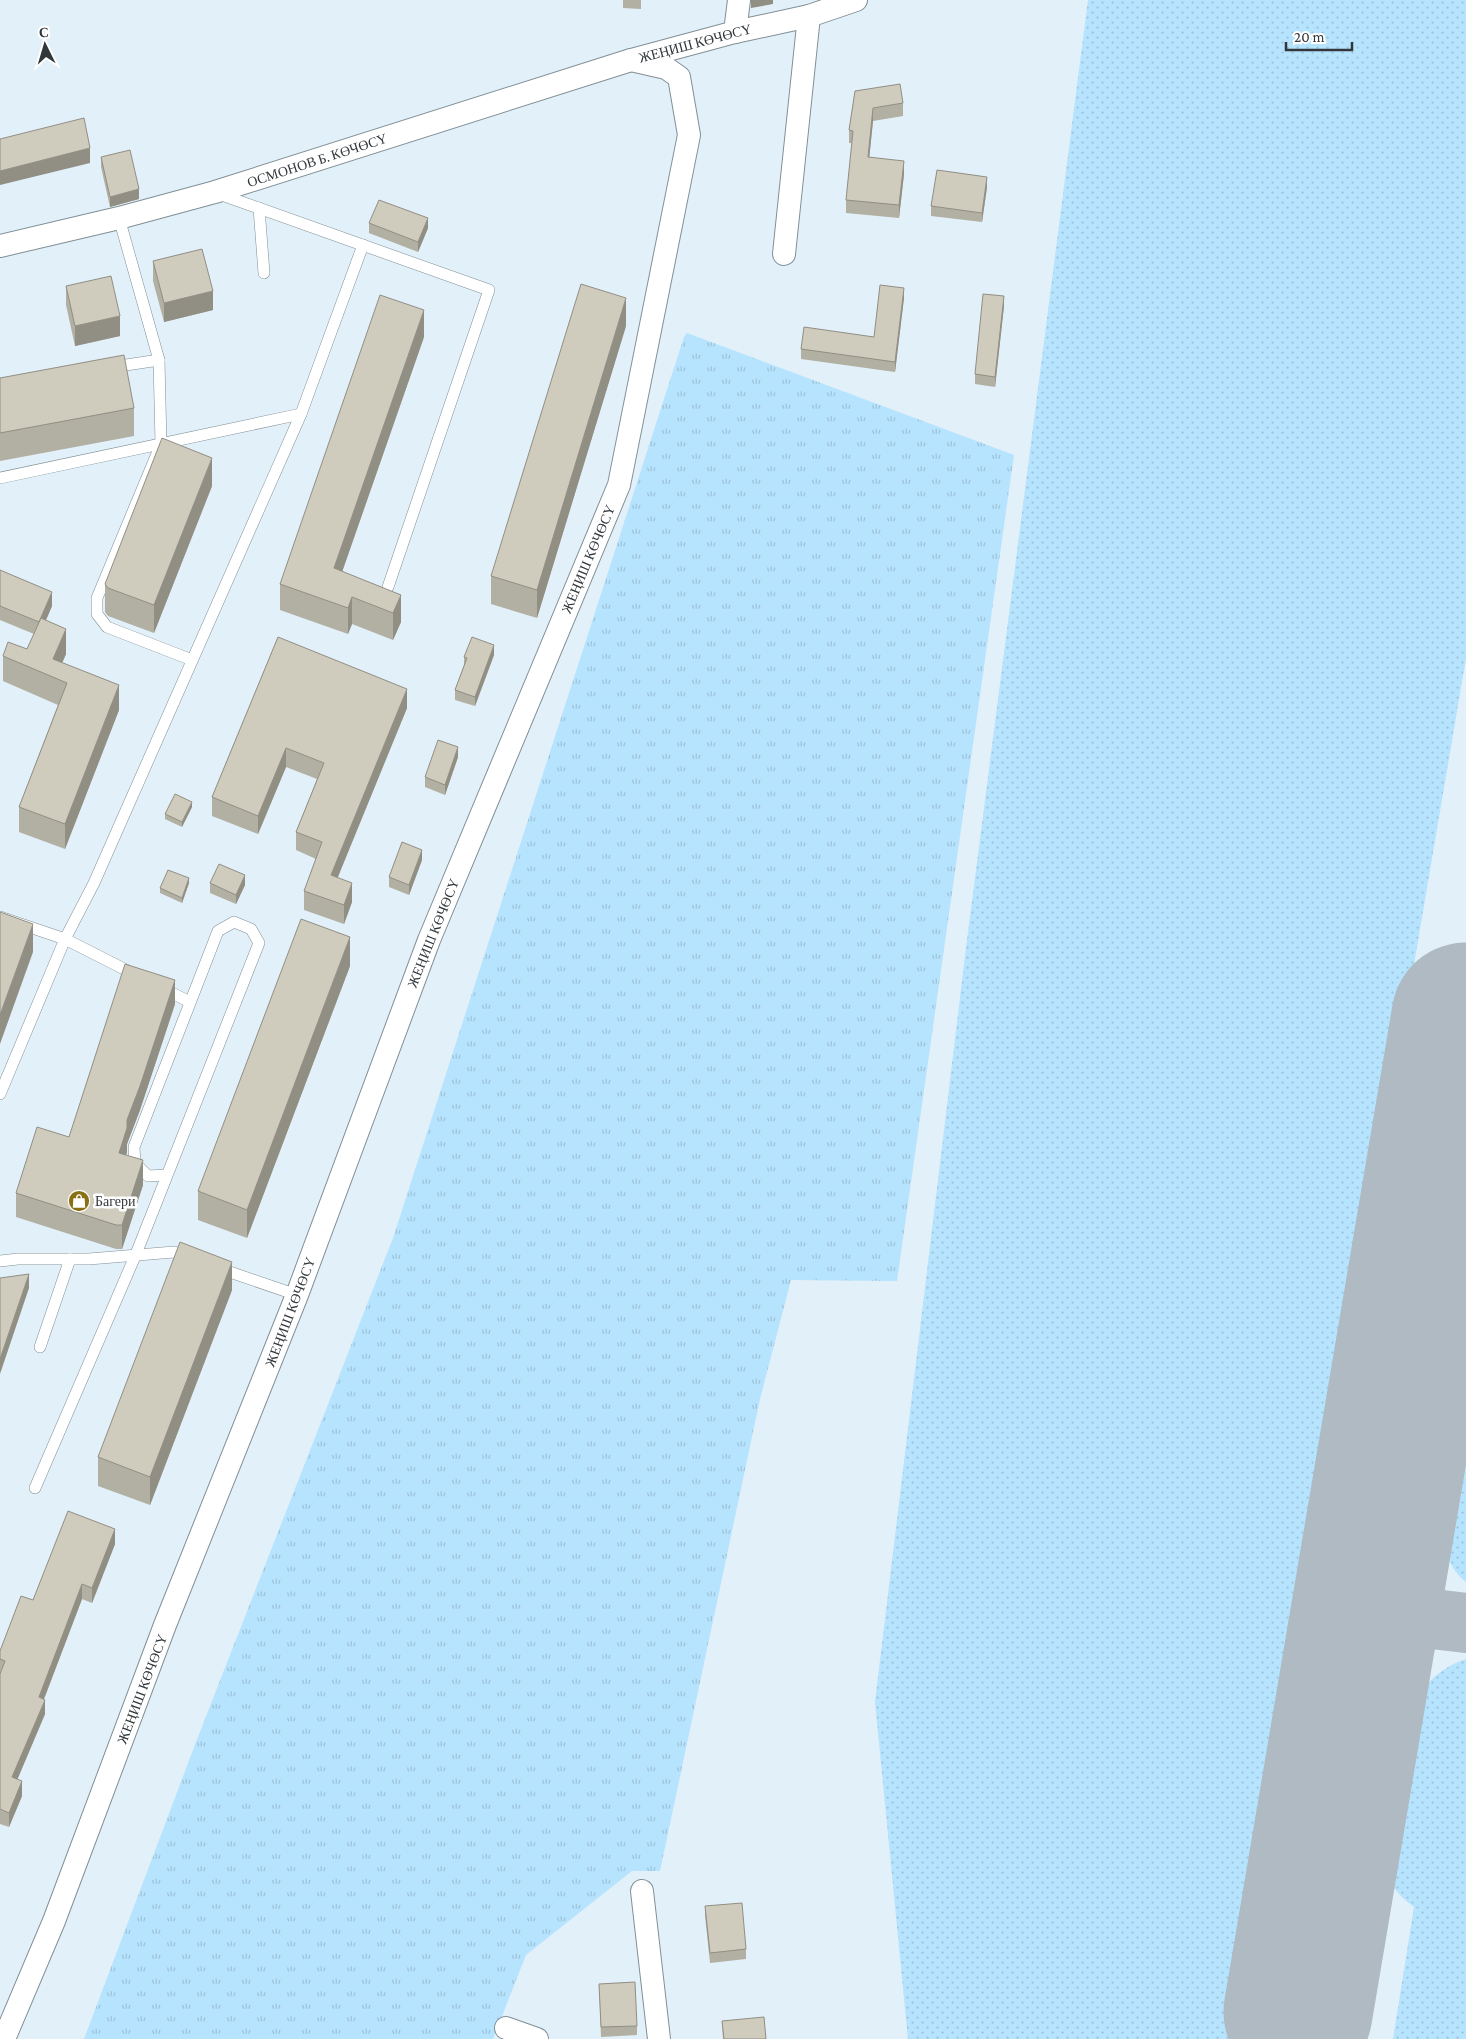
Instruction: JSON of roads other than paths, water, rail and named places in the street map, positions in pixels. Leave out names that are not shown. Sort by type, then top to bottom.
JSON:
[{"type":"street","points":[[735,32],[739,0]]},
{"type":"street","name":"ЖЕҢИШ КӨЧӨСҮ","points":[[631,60],[735,32],[809,16],[856,0]]},
{"type":"street","points":[[784,254],[809,16]]},
{"type":"street","name":"ЖЕҢИШ КӨЧӨСҮ","points":[[4,2039],[54,1921],[166,1625],[297,1295],[429,940],[619,485],[689,135],[679,77],[666,68],[652,63],[631,60]]},
{"type":"street","name":"ОСМОНОВ Б. КӨЧӨСҮ","points":[[0,246],[119,218],[215,192],[631,60]]},
{"type":"street","points":[[642,1891],[659,2039]]},
{"type":"street","points":[[506,2028],[537,2039]]},
{"type":"lane","points":[[215,192],[489,290],[388,587]]},
{"type":"lane","points":[[259,208],[264,273]]},
{"type":"lane","points":[[119,218],[158,360],[161,444],[97,598],[97,614],[107,627],[192,660]]},
{"type":"lane","points":[[0,1094],[65,939],[94,883],[301,414],[363,245]]},
{"type":"lane","points":[[103,369],[158,360]]},
{"type":"lane","points":[[0,478],[301,414]]},
{"type":"lane","points":[[0,917],[65,939],[190,1002]]},
{"type":"lane","points":[[35,1488],[136,1254],[259,943],[252,929],[234,922],[218,931],[134,1147],[135,1163],[148,1176],[167,1175]]},
{"type":"lane","points":[[0,1261],[18,1259],[89,1259],[174,1252],[297,1295]]},
{"type":"lane","points":[[40,1347],[70,1259]]},
{"type":"place","name":"Багери","points":[[79,1201]]}]
